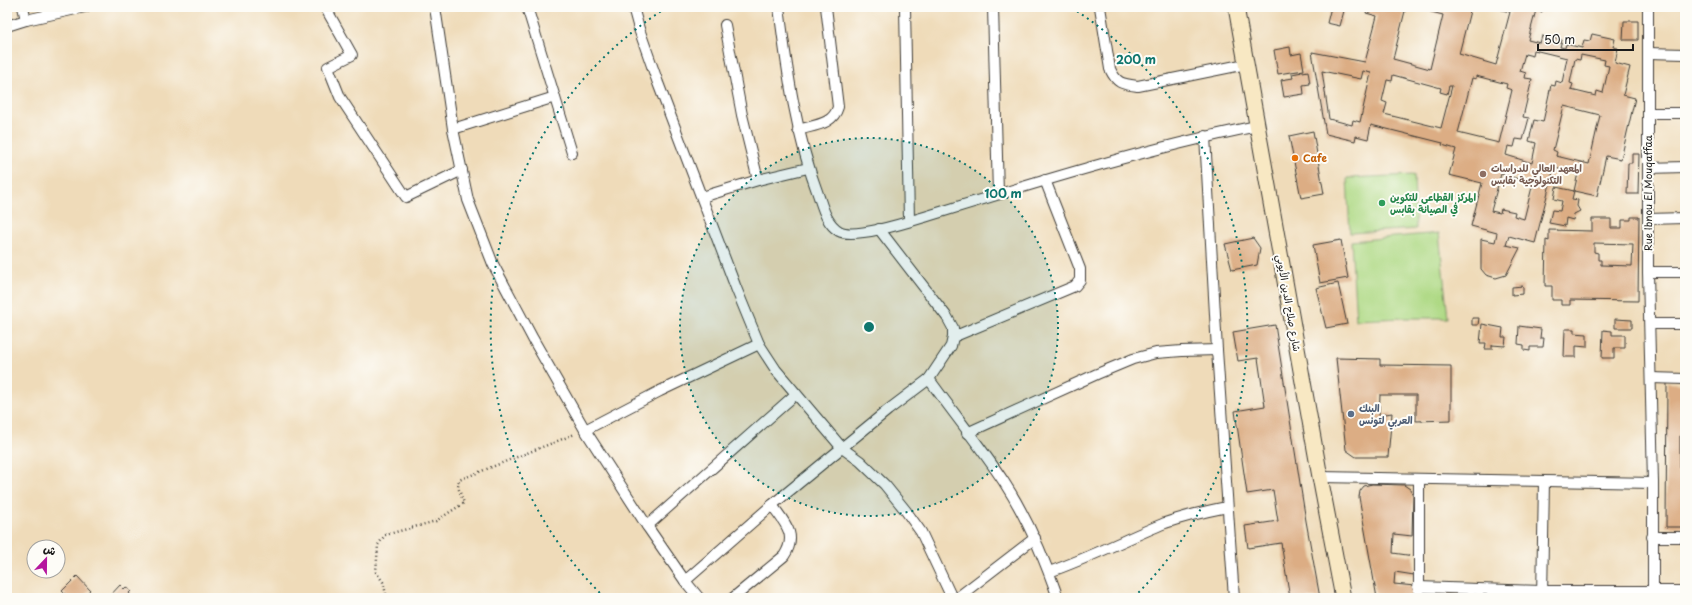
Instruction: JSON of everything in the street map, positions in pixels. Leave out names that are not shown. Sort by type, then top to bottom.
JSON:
[{"type":"main road","name":"شارع صلاح الدين الأيوبي","points":[[1237,8],[1320,478],[1343,598]]},
{"type":"street","points":[[23,7],[26,20]]},
{"type":"street","points":[[7,26],[26,20],[85,7]]},
{"type":"street","points":[[325,7],[352,55],[328,67],[340,97],[406,197],[462,170]]},
{"type":"street","points":[[435,7],[453,129],[468,200],[493,264],[533,339],[585,430],[646,526],[699,598]]},
{"type":"street","points":[[527,7],[572,153]]},
{"type":"street","points":[[633,7],[644,43],[743,308],[759,344],[776,370],[842,448],[860,461],[885,485],[906,511],[921,532],[952,598]]},
{"type":"street","points":[[779,7],[798,130],[808,168],[827,218],[840,232],[849,233],[879,229],[1115,159],[1205,136],[1257,126]]},
{"type":"street","points":[[798,130],[828,122],[833,119],[838,107],[826,7]]},
{"type":"street","points":[[905,7],[909,221]]},
{"type":"street","points":[[993,7],[998,194]]},
{"type":"street","points":[[1100,7],[1110,69],[1115,79],[1126,84],[1138,86],[1246,64]]},
{"type":"street","name":"Rue Ibnou El Mouqaffaa","points":[[1648,7],[1648,272],[1653,483],[1653,595]]},
{"type":"street","points":[[725,25],[742,115],[758,180]]},
{"type":"street","points":[[1648,53],[1685,54]]},
{"type":"street","points":[[453,129],[555,97]]},
{"type":"street","points":[[1648,113],[1685,113]]},
{"type":"street","points":[[1205,136],[1217,350],[1234,598]]},
{"type":"street","points":[[1648,168],[1685,167]]},
{"type":"street","points":[[702,197],[758,180],[808,168]]},
{"type":"street","points":[[953,337],[1075,286],[1080,280],[1080,269],[1045,180]]},
{"type":"street","points":[[1648,219],[1685,218]]},
{"type":"street","points":[[685,581],[842,448],[929,379],[951,346],[953,328],[947,317],[879,229]]},
{"type":"street","points":[[1648,272],[1685,272]]},
{"type":"street","points":[[1650,324],[1685,324]]},
{"type":"street","points":[[585,430],[660,391],[759,344]]},
{"type":"street","points":[[967,432],[1133,359],[1156,353],[1217,350]]},
{"type":"street","points":[[1651,378],[1685,379]]},
{"type":"street","points":[[929,379],[1004,483],[1035,538],[1058,598]]},
{"type":"street","points":[[646,526],[796,394]]},
{"type":"street","points":[[1320,478],[1653,483]]},
{"type":"street","points":[[1419,480],[1419,598]]},
{"type":"street","points":[[1542,594],[1544,481]]},
{"type":"street","points":[[733,598],[784,556],[789,549],[790,535],[788,527],[772,506]]},
{"type":"street","points":[[1049,572],[1069,565],[1167,523],[1198,513],[1227,507]]},
{"type":"street","points":[[1652,537],[1685,537]]},
{"type":"street","points":[[957,598],[1035,538]]},
{"type":"street","points":[[1418,587],[1542,594],[1653,595],[1685,591]]},
{"type":"path","points":[[387,598],[383,582],[376,572],[378,545],[385,535],[436,521],[459,508],[464,503],[458,487],[459,480],[585,430]]},
{"type":"green space","name":"المركز القطاعى للتكوين في الصيانة بقابس","points":[[1414,175],[1416,229],[1350,233],[1347,178]]},
{"type":"green space","points":[[1439,233],[1448,318],[1356,320],[1351,241]]},
{"type":"building","points":[[1331,7],[1345,7],[1340,26],[1327,23]]},
{"type":"building","points":[[1368,7],[1406,7],[1393,59],[1430,69],[1443,15],[1412,7],[1471,7],[1459,54],[1496,65],[1510,12],[1491,7],[1543,7],[1542,12],[1536,10],[1528,40],[1540,43],[1542,36],[1562,40],[1560,47],[1565,48],[1566,44],[1582,48],[1584,40],[1590,41],[1592,34],[1615,39],[1613,47],[1618,48],[1615,63],[1630,67],[1623,95],[1635,98],[1621,159],[1606,156],[1597,196],[1574,191],[1578,173],[1554,168],[1535,243],[1509,236],[1506,245],[1520,248],[1506,275],[1496,278],[1486,275],[1481,269],[1481,239],[1495,242],[1497,233],[1471,226],[1482,183],[1449,175],[1456,149],[1442,145],[1443,143],[1371,125],[1368,139],[1356,136],[1355,141],[1326,134],[1312,52],[1365,62],[1377,16],[1366,13]],"holes":[[[1534,50],[1567,58],[1562,83],[1556,81],[1555,86],[1551,85],[1543,122],[1534,120],[1529,141],[1536,143],[1532,163],[1506,155],[1508,146],[1514,147],[1516,139],[1523,140],[1529,118],[1523,117],[1532,79],[1525,78],[1526,73],[1520,71],[1525,54],[1533,56]],[[1581,55],[1605,60],[1604,65],[1609,66],[1603,93],[1597,91],[1596,96],[1571,90],[1573,84],[1570,83],[1575,59],[1580,60]],[[1322,71],[1361,79],[1363,71],[1371,73],[1360,122],[1353,120],[1352,125],[1329,119]],[[1393,75],[1441,88],[1440,92],[1447,94],[1449,86],[1452,86],[1441,128],[1384,114],[1387,103],[1382,101],[1387,80],[1392,81]],[[1476,76],[1507,84],[1506,88],[1512,90],[1499,143],[1458,133],[1472,78],[1476,79]],[[1564,106],[1600,115],[1589,164],[1556,156],[1557,152],[1553,150]],[[1501,174],[1533,183],[1524,219],[1514,216],[1515,212],[1501,209],[1500,213],[1491,211]]]},
{"type":"building","points":[[1624,21],[1638,21],[1638,40],[1623,40]]},
{"type":"building","points":[[1290,47],[1291,55],[1301,53],[1304,70],[1278,74],[1274,50]]},
{"type":"building","points":[[1308,71],[1310,84],[1303,85],[1304,94],[1284,97],[1281,80],[1293,78],[1292,74]]},
{"type":"building","points":[[1313,131],[1324,194],[1301,198],[1289,136]]},
{"type":"building","points":[[1632,154],[1639,154],[1638,194],[1627,194],[1628,163],[1632,163]]},
{"type":"building","points":[[1556,187],[1574,191],[1572,199],[1578,200],[1577,206],[1580,211],[1574,214],[1573,220],[1566,218],[1565,226],[1549,223],[1552,210],[1560,211],[1562,201],[1554,199]]},
{"type":"building","points":[[1631,217],[1639,217],[1638,301],[1570,300],[1570,305],[1561,305],[1561,300],[1552,300],[1552,286],[1545,286],[1546,240],[1549,241],[1549,230],[1592,231],[1592,219],[1611,219],[1611,228],[1622,228],[1622,220],[1631,220]],"holes":[[[1594,243],[1633,244],[1632,266],[1601,265],[1601,260],[1598,260],[1598,253],[1594,252]]]},
{"type":"building","points":[[1253,238],[1260,248],[1257,265],[1232,270],[1225,244]]},
{"type":"building","points":[[1341,240],[1348,278],[1320,283],[1313,245]]},
{"type":"building","points":[[1338,283],[1347,324],[1326,328],[1316,288]]},
{"type":"building","points":[[1523,286],[1523,294],[1512,295],[1512,287]]},
{"type":"building","points":[[1472,318],[1479,318],[1478,325],[1472,325]]},
{"type":"building","points":[[1615,319],[1632,320],[1632,328],[1615,328]]},
{"type":"building","points":[[1482,324],[1503,328],[1502,337],[1506,337],[1505,346],[1492,345],[1492,349],[1485,349],[1486,343],[1480,343]]},
{"type":"building","points":[[1275,325],[1306,521],[1320,598],[1290,598],[1281,543],[1248,548],[1245,526],[1278,521],[1273,490],[1247,494],[1235,411],[1265,406],[1258,358],[1238,361],[1233,332]]},
{"type":"building","points":[[1519,326],[1541,329],[1540,338],[1544,338],[1543,347],[1530,347],[1530,351],[1524,350],[1524,345],[1518,344]]},
{"type":"building","points":[[1565,329],[1574,329],[1574,333],[1587,334],[1587,347],[1576,346],[1576,357],[1564,357]]},
{"type":"building","points":[[1603,330],[1612,331],[1612,335],[1625,335],[1625,348],[1614,348],[1614,358],[1602,358]]},
{"type":"building","points":[[1336,358],[1380,359],[1380,365],[1451,366],[1451,420],[1416,421],[1416,395],[1380,395],[1379,415],[1392,413],[1388,457],[1356,457],[1346,450]]},
{"type":"building","points":[[1667,383],[1685,384],[1685,436],[1680,436],[1680,468],[1685,468],[1685,527],[1666,527]]},
{"type":"building","points":[[1372,484],[1404,485],[1410,489],[1413,495],[1412,536],[1394,534],[1393,553],[1414,556],[1414,575],[1395,572],[1394,584],[1415,586],[1416,598],[1377,598],[1359,497],[1360,491],[1364,486]]},
{"type":"building","points":[[77,576],[90,590],[82,598],[69,598],[62,591]]},
{"type":"building","points":[[120,585],[124,589],[126,587],[131,591],[129,593],[133,598],[108,598]]},
{"type":"place","name":"Cafe","points":[[1295,158]]},
{"type":"place","name":"المعهد العالي للدراسات التكنولوجية بقابس","points":[[1483,174]]},
{"type":"place","name":"المركز القطاعى للتكوين في الصيانة بقابس","points":[[1382,203]]},
{"type":"place","name":"البنك العربي لتونس","points":[[1351,414]]}]
